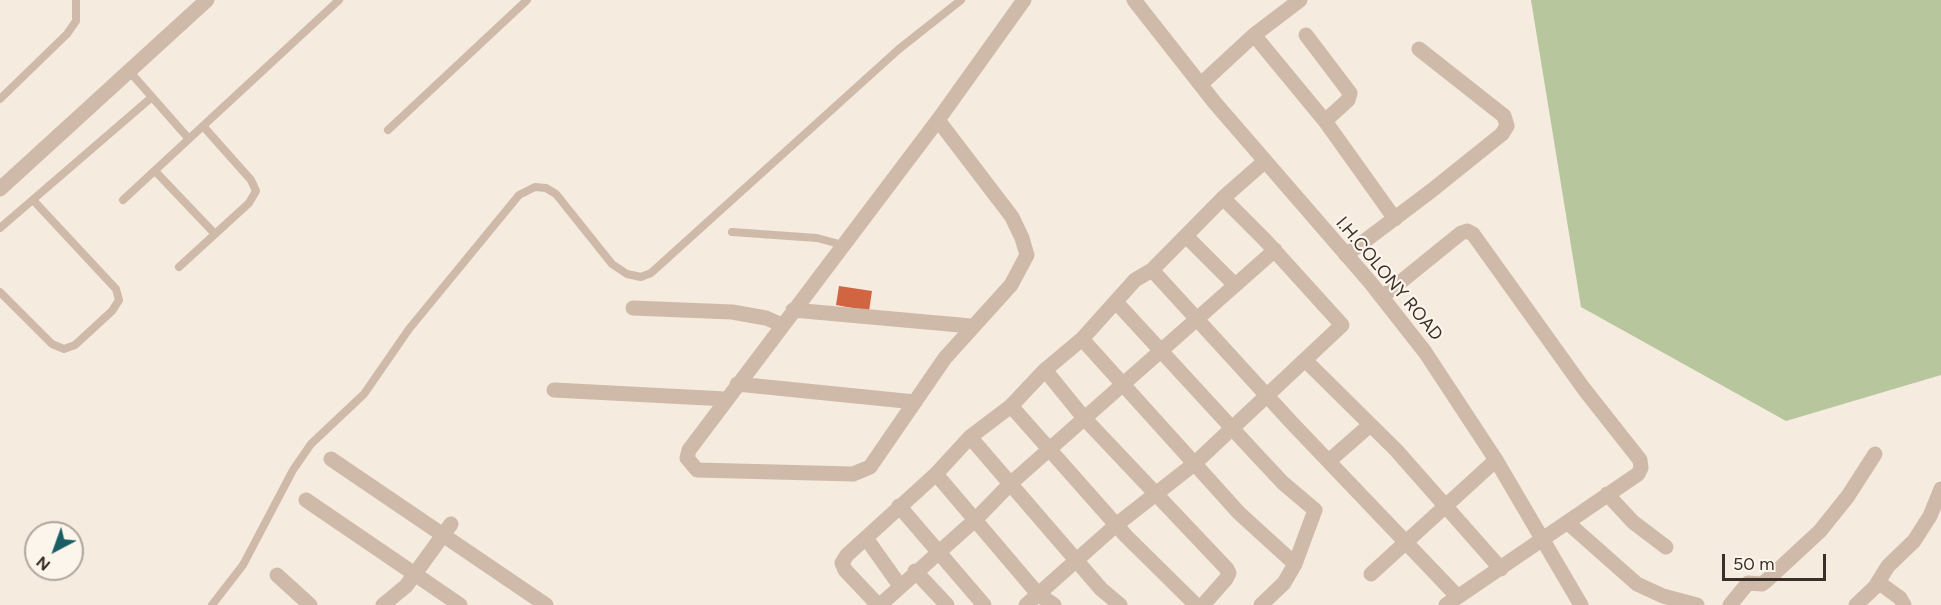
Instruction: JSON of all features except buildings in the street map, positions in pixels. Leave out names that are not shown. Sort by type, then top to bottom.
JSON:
[{"type":"street","points":[[0,189],[207,0]]},
{"type":"street","points":[[938,120],[1012,217],[1027,255],[1011,285],[971,326],[915,402],[879,458],[870,467],[853,474],[697,470],[687,458],[689,450],[938,120],[1024,0]]},
{"type":"street","name":"I.H.COLONY ROAD","points":[[1134,0],[1264,162],[1382,297],[1425,352],[1496,460],[1581,605]]},
{"type":"street","points":[[1201,84],[1254,35],[1300,0]]},
{"type":"street","points":[[1254,35],[1324,121],[1395,219]]},
{"type":"street","points":[[1306,35],[1350,93],[1348,100],[1324,121]]},
{"type":"street","points":[[1346,255],[1502,134],[1507,126],[1504,116],[1419,49]]},
{"type":"street","points":[[1264,162],[1223,198],[1152,270],[1135,280],[1082,339],[1045,370],[1011,406],[970,437],[936,474],[847,555],[842,563],[845,570],[879,605],[975,519],[1010,484],[1084,418],[1124,386],[1275,250]]},
{"type":"street","points":[[1026,605],[1116,525],[1194,464],[1342,325],[1275,250],[1223,198]]},
{"type":"street","points":[[1152,270],[1196,320],[1330,460],[1404,542],[1452,601],[1568,524],[1638,474],[1641,468],[1640,460],[1584,389],[1473,234],[1461,233],[1382,297]]},
{"type":"street","points":[[1187,237],[1234,285]]},
{"type":"street","points":[[1116,302],[1284,483],[1315,510],[1284,583],[1265,604]]},
{"type":"street","points":[[633,308],[732,312],[766,318],[782,325]]},
{"type":"street","points":[[793,310],[971,326]]},
{"type":"street","points":[[1082,339],[1239,513],[1294,564]]},
{"type":"street","points":[[1305,360],[1370,425],[1501,569]]},
{"type":"street","points":[[1045,370],[1084,418],[1227,569],[1229,573],[1226,579],[1203,605]]},
{"type":"street","points":[[737,384],[915,402]]},
{"type":"street","points":[[554,390],[726,399]]},
{"type":"street","points":[[1011,406],[1116,525],[1196,605]]},
{"type":"street","points":[[1330,460],[1370,425]]},
{"type":"street","points":[[970,437],[1101,589],[1120,605]]},
{"type":"street","points":[[1730,605],[1748,583],[1762,584],[1820,531],[1848,496],[1875,454]]},
{"type":"street","points":[[332,459],[448,529],[526,599],[546,605]]},
{"type":"street","points":[[1371,574],[1496,460]]},
{"type":"street","points":[[936,474],[1038,594],[1054,605]]},
{"type":"street","points":[[1856,605],[1878,582],[1888,566],[1914,541],[1930,516],[1941,489]]},
{"type":"street","points":[[1607,494],[1633,522],[1666,547]]},
{"type":"street","points":[[306,500],[460,605]]},
{"type":"street","points":[[899,506],[937,552],[973,589],[984,605]]},
{"type":"street","points":[[1568,524],[1637,584],[1663,596],[1697,605]]},
{"type":"street","points":[[383,605],[406,586],[448,529]]},
{"type":"street","points":[[866,538],[900,586]]},
{"type":"street","points":[[915,571],[947,605]]},
{"type":"street","points":[[277,575],[310,605]]},
{"type":"street","points":[[1878,582],[1900,598],[1904,605]]},
{"type":"lane","points":[[0,99],[67,34],[76,21],[76,0]]},
{"type":"lane","points":[[123,200],[339,0]]},
{"type":"lane","points":[[388,130],[527,0]]},
{"type":"lane","points":[[212,605],[243,565],[292,470],[311,444],[364,394],[408,329],[519,195],[535,187],[546,188],[556,195],[612,264],[627,274],[641,277],[651,273],[898,49],[961,0]]},
{"type":"lane","points":[[130,72],[189,139]]},
{"type":"lane","points":[[0,228],[152,97]]},
{"type":"lane","points":[[178,267],[249,203],[256,191],[251,180],[202,126]]},
{"type":"lane","points":[[155,171],[215,234]]},
{"type":"lane","points":[[0,291],[52,344],[63,349],[75,345],[112,311],[119,300],[116,289],[33,200]]},
{"type":"lane","points":[[732,232],[817,238],[843,245]]},
{"type":"green space","points":[[1531,0],[1941,0],[1941,375],[1786,421],[1581,307]]}]
